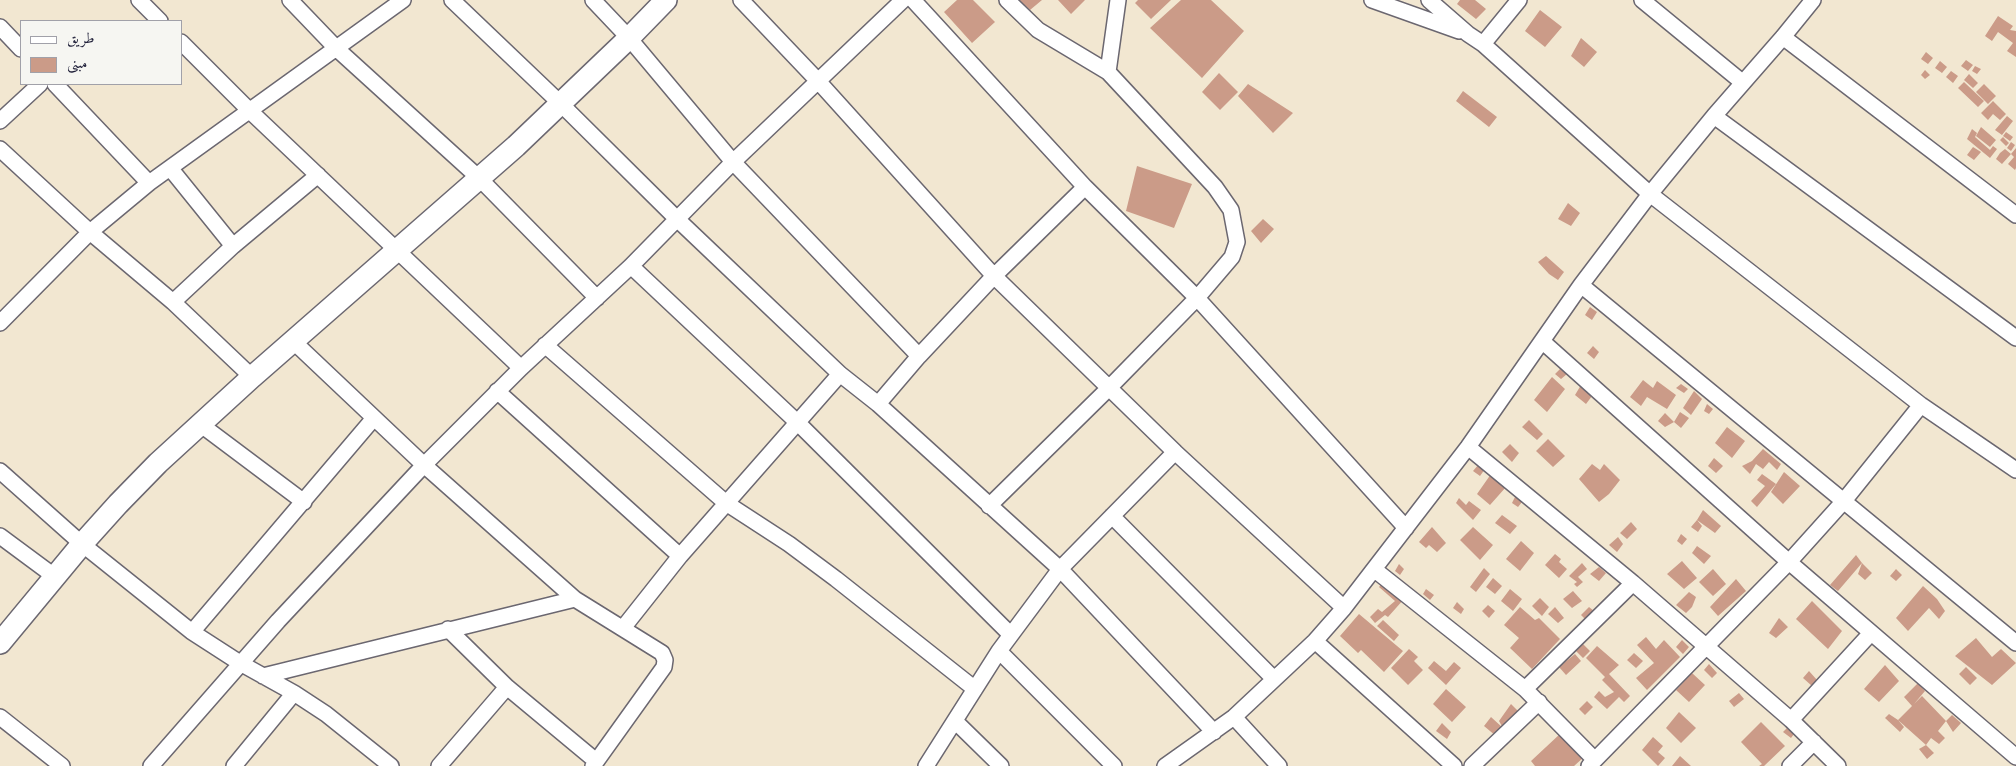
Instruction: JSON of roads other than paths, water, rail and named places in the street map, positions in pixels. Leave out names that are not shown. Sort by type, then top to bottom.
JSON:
[{"type":"street","points":[[139,0],[159,20]]},
{"type":"street","points":[[290,0],[337,49],[479,178],[597,298]]},
{"type":"street","points":[[0,323],[90,232],[149,183],[403,0]]},
{"type":"street","points":[[452,0],[561,104],[677,219],[840,374],[878,404],[1060,569],[1214,732]]},
{"type":"street","points":[[593,0],[630,38],[733,162],[919,356]]},
{"type":"street","points":[[0,643],[54,576],[139,482],[252,377],[294,342],[561,104],[630,38],[666,0]]},
{"type":"street","points":[[741,0],[818,81],[994,276],[1175,452],[1344,608]]},
{"type":"street","points":[[151,766],[240,663],[424,465],[521,368],[631,266],[733,162],[903,0]]},
{"type":"street","points":[[913,0],[1085,187],[1196,298],[1406,528]]},
{"type":"street","points":[[989,506],[1109,388],[1196,298],[1232,257],[1237,242],[1231,210],[1215,187],[1108,72],[1038,30],[1007,0]]},
{"type":"street","points":[[1108,72],[1118,0]]},
{"type":"street","points":[[1372,0],[1468,34]]},
{"type":"street","points":[[1429,0],[1468,34],[1483,44],[1650,194],[1920,405],[2016,470]]},
{"type":"street","points":[[1483,44],[1519,0]]},
{"type":"street","points":[[1642,0],[1742,82]]},
{"type":"street","points":[[1165,766],[1234,717],[1316,641],[1344,608],[1468,447],[1581,284],[1650,194],[1742,82],[1783,37],[1813,0]]},
{"type":"street","points":[[0,27],[20,48]]},
{"type":"street","points":[[1783,37],[2016,216]]},
{"type":"street","points":[[182,43],[250,112],[318,174],[521,368]]},
{"type":"street","points":[[0,121],[39,85]]},
{"type":"street","points":[[56,85],[149,183]]},
{"type":"street","points":[[1714,116],[2016,338]]},
{"type":"street","points":[[0,149],[90,232],[173,302],[252,377]]},
{"type":"street","points":[[170,168],[233,246]]},
{"type":"street","points":[[173,302],[233,246],[318,174]]},
{"type":"street","points":[[878,404],[919,356],[994,276],[1085,187]]},
{"type":"street","points":[[631,266],[798,422],[1010,634]]},
{"type":"street","points":[[1581,284],[2016,643]]},
{"type":"street","points":[[1542,341],[1789,562],[2016,757]]},
{"type":"street","points":[[294,342],[424,465],[575,599],[662,653],[665,660],[664,667],[594,764],[507,687],[448,630]]},
{"type":"street","points":[[545,345],[726,503],[789,544],[836,579],[975,689]]},
{"type":"street","points":[[623,628],[680,556],[840,374]]},
{"type":"street","points":[[498,391],[680,556]]},
{"type":"street","points":[[1375,570],[1525,689],[1539,702],[1592,763],[1706,648],[1844,502],[1920,405]]},
{"type":"street","points":[[192,632],[374,418]]},
{"type":"street","points":[[200,424],[304,502]]},
{"type":"street","points":[[1468,447],[1633,584],[1791,720],[1838,766]]},
{"type":"street","points":[[926,766],[1010,634],[1060,569],[1175,452]]},
{"type":"street","points":[[0,472],[82,544],[192,632],[326,714],[391,766]]},
{"type":"street","points":[[1112,516],[1274,679]]},
{"type":"street","points":[[0,536],[54,576]]},
{"type":"street","points":[[1525,689],[1633,584]]},
{"type":"street","points":[[263,676],[575,599]]},
{"type":"street","points":[[1791,720],[1872,633]]},
{"type":"street","points":[[1316,641],[1454,766]]},
{"type":"street","points":[[999,651],[1114,766]]},
{"type":"street","points":[[439,766],[507,687]]},
{"type":"street","points":[[234,766],[294,693]]},
{"type":"street","points":[[1472,766],[1539,702]]},
{"type":"street","points":[[0,716],[62,766]]},
{"type":"street","points":[[1234,717],[1279,766]]},
{"type":"street","points":[[955,722],[1001,766]]},
{"type":"street","points":[[1790,766],[1814,742]]}]
